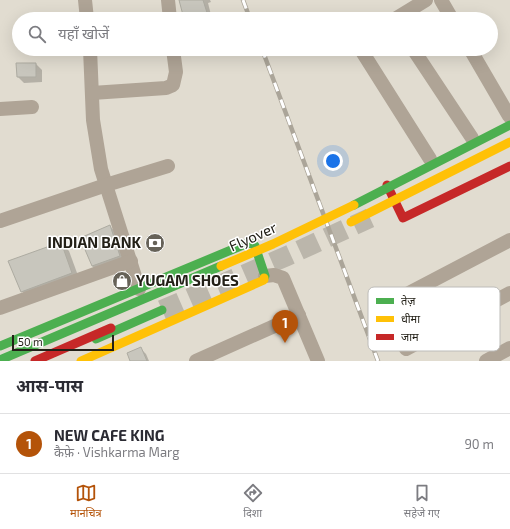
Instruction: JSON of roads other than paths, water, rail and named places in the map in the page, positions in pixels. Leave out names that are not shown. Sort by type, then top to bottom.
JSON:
[{"type":"street","points":[[85,0],[86,12]]},
{"type":"street","points":[[168,0],[169,12]]},
{"type":"street","points":[[406,12],[426,0]]},
{"type":"street","points":[[441,0],[448,12]]},
{"type":"street","points":[[90,56],[93,120],[101,169],[139,290]]},
{"type":"street","points":[[92,94],[166,88],[173,85],[176,72],[174,56]]},
{"type":"street","points":[[365,56],[430,159]]},
{"type":"street","points":[[418,56],[472,138]]},
{"type":"street","points":[[474,56],[510,119],[386,182],[403,218],[510,166]]},
{"type":"street","points":[[0,109],[32,107]]},
{"type":"street","name":"Flyover","points":[[0,360],[273,244],[373,196],[510,119]]},
{"type":"street","points":[[456,160],[510,132]]},
{"type":"street","points":[[343,226],[510,142]]},
{"type":"street","points":[[463,172],[510,148]]},
{"type":"street","points":[[0,221],[106,185],[168,166]]},
{"type":"street","points":[[420,287],[510,240]]},
{"type":"street","points":[[0,346],[139,290],[248,243],[255,246],[265,276],[264,280],[81,361]]},
{"type":"street","name":"Flyover","points":[[250,268],[272,259]]},
{"type":"street","points":[[0,308],[131,261]]},
{"type":"street","points":[[265,276],[274,275],[283,278],[316,360]]},
{"type":"street","points":[[500,298],[510,293]]},
{"type":"street","points":[[9,361],[159,299]]},
{"type":"street","points":[[35,361],[171,302]]},
{"type":"street","points":[[46,361],[162,310]]},
{"type":"street","points":[[196,361],[299,315]]},
{"type":"street","points":[[486,361],[510,348]]},
{"type":"tunnel","points":[[162,310],[370,218]]},
{"type":"railway","points":[[243,0],[247,12]]},
{"type":"railway","points":[[265,56],[368,334]]},
{"type":"railway","points":[[374,351],[378,361]]},
{"type":"place","name":"INDIAN BANK","points":[[155,243]]},
{"type":"place","name":"YUGAM SHOES","points":[[122,281]]},
{"type":"place","name":"NEW CAFE KING","points":[[285,343]]}]
